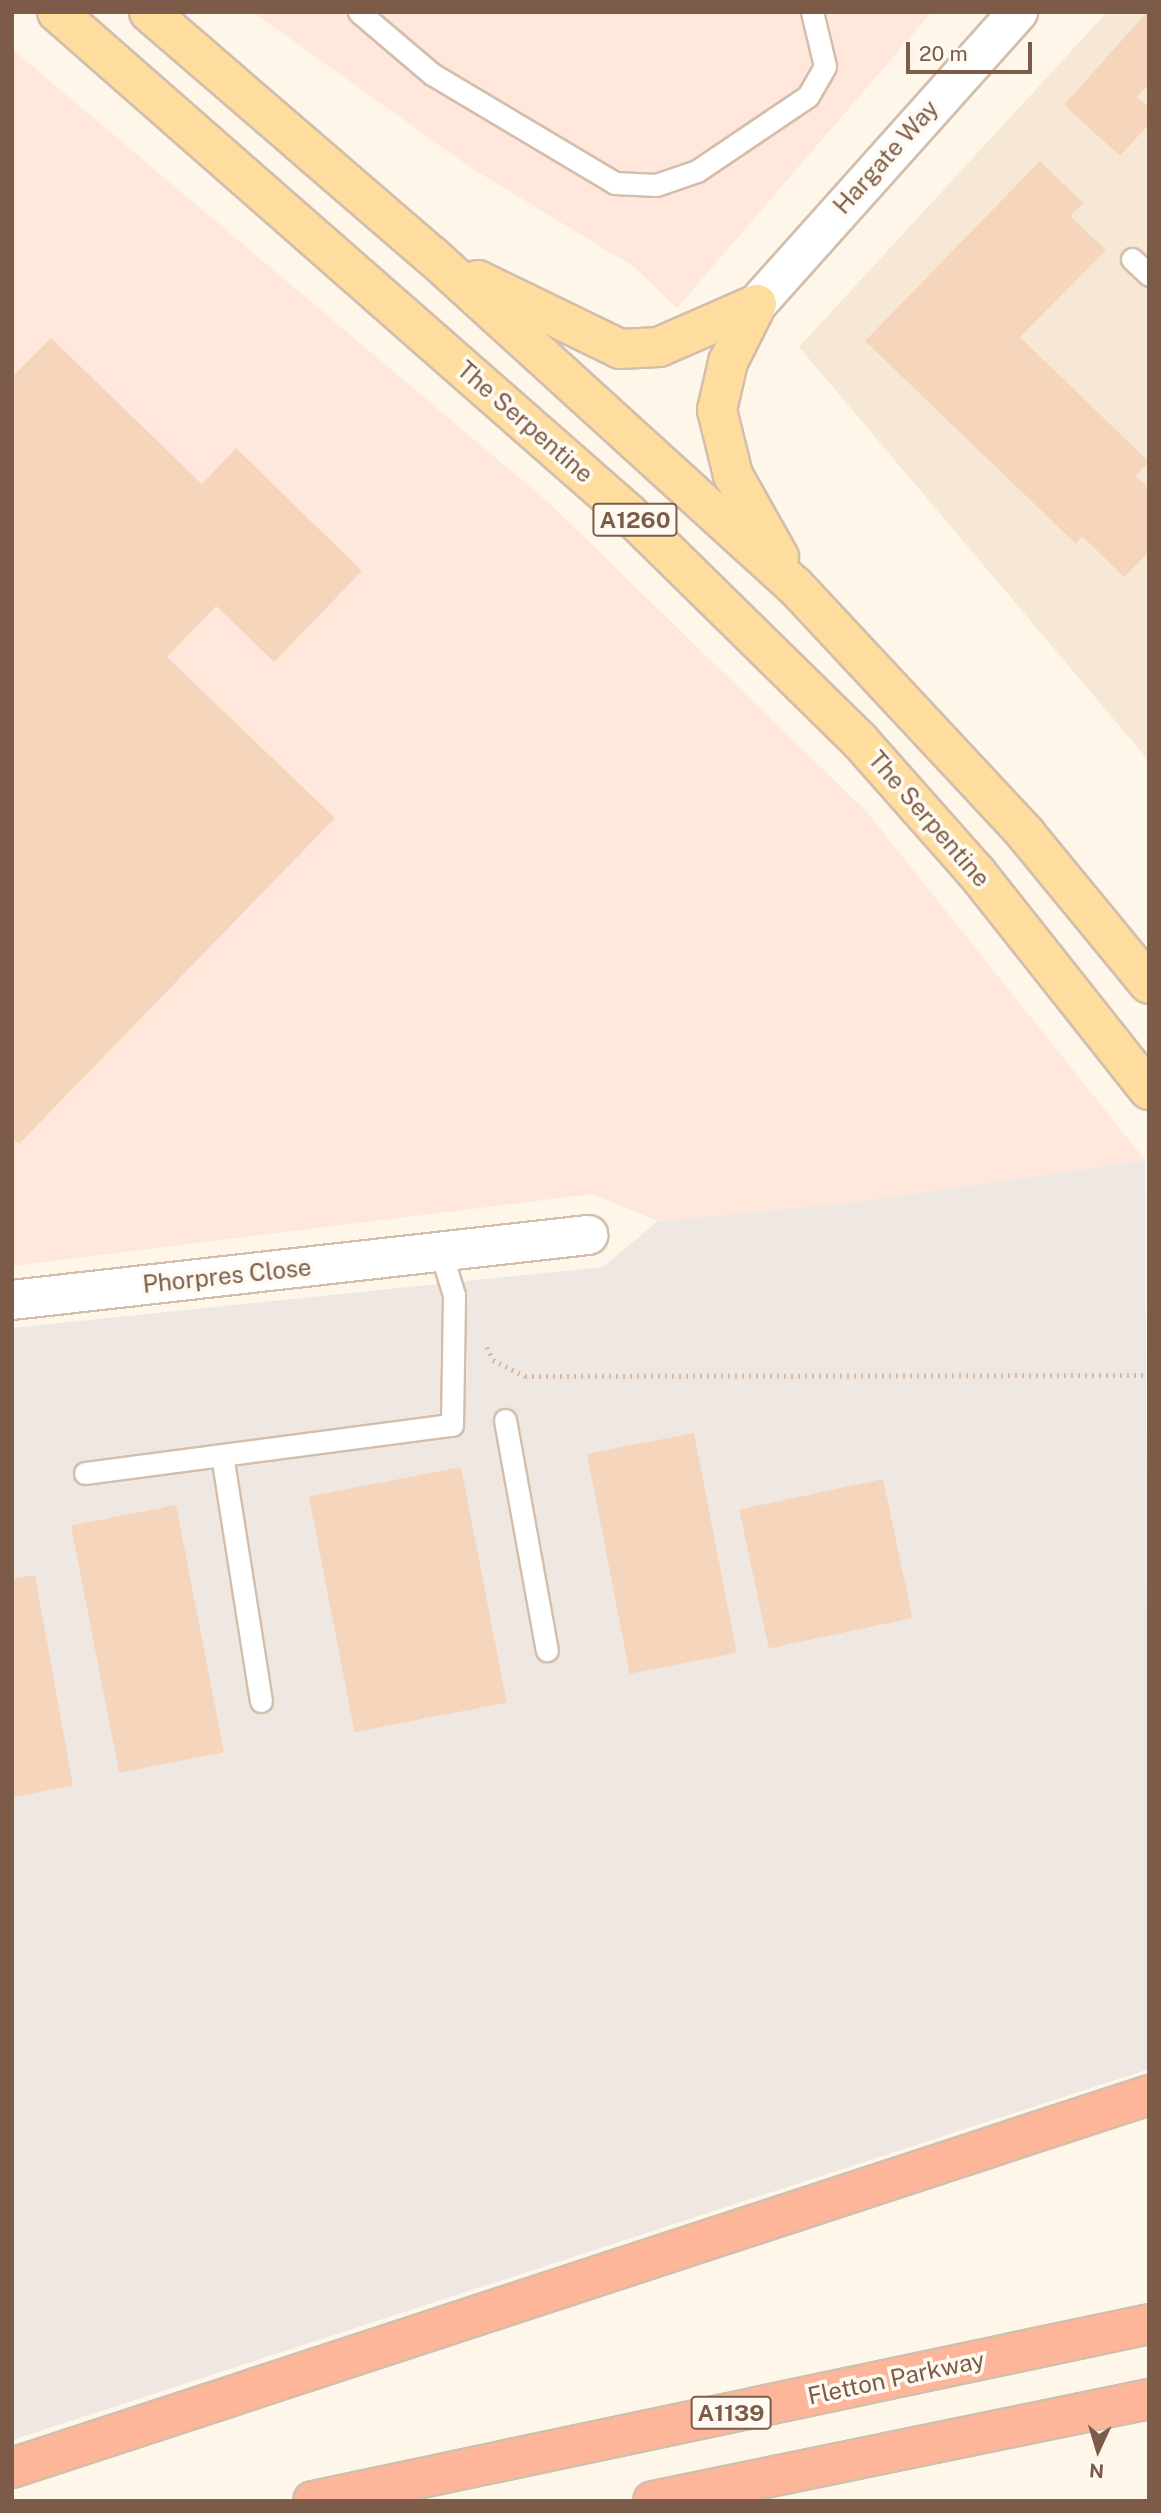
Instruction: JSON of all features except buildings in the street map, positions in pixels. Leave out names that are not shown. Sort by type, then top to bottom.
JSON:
[{"type":"highway","points":[[12,2468],[1149,2095]]},
{"type":"highway","name":"Fletton Parkway","points":[[313,2501],[1149,2324]]},
{"type":"highway","points":[[653,2501],[1149,2399]]},
{"type":"main road","name":"The Serpentine","points":[[57,12],[629,514],[860,741],[976,872],[1149,1090]]},
{"type":"main road","name":"A1260","points":[[149,12],[432,257],[795,586],[1025,833],[1149,984]]},
{"type":"main road","points":[[432,257],[620,349],[659,347],[757,304]]},
{"type":"main road","points":[[757,304],[728,362],[717,410],[733,475],[795,586]]},
{"type":"street","name":"Hargate Way","points":[[757,304],[1018,12]]},
{"type":"street","name":"Phorpres Close","points":[[12,1300],[588,1235]]},
{"type":"lane","points":[[359,12],[432,74],[615,183],[656,185],[697,172],[808,96],[825,66],[812,12]]},
{"type":"lane","points":[[1132,259],[1149,275]]},
{"type":"lane","points":[[85,1472],[452,1425],[454,1295],[441,1253]]},
{"type":"lane","points":[[505,1420],[547,1650]]},
{"type":"lane","points":[[222,1455],[261,1701]]},
{"type":"path","points":[[454,1295],[480,1329],[493,1360],[525,1376],[1149,1375]]},
{"type":"shaded area","points":[[253,12],[932,12],[677,308],[634,267],[468,166]]},
{"type":"shaded area","points":[[1107,12],[1149,12],[1149,761],[799,347]]},
{"type":"shaded area","points":[[12,49],[549,503],[866,811],[1145,1160],[858,1202],[658,1221],[592,1194],[12,1266]]},
{"type":"shaded area","points":[[1145,1160],[1149,2069],[12,2440],[12,1328],[603,1267],[658,1221],[858,1202]]}]
